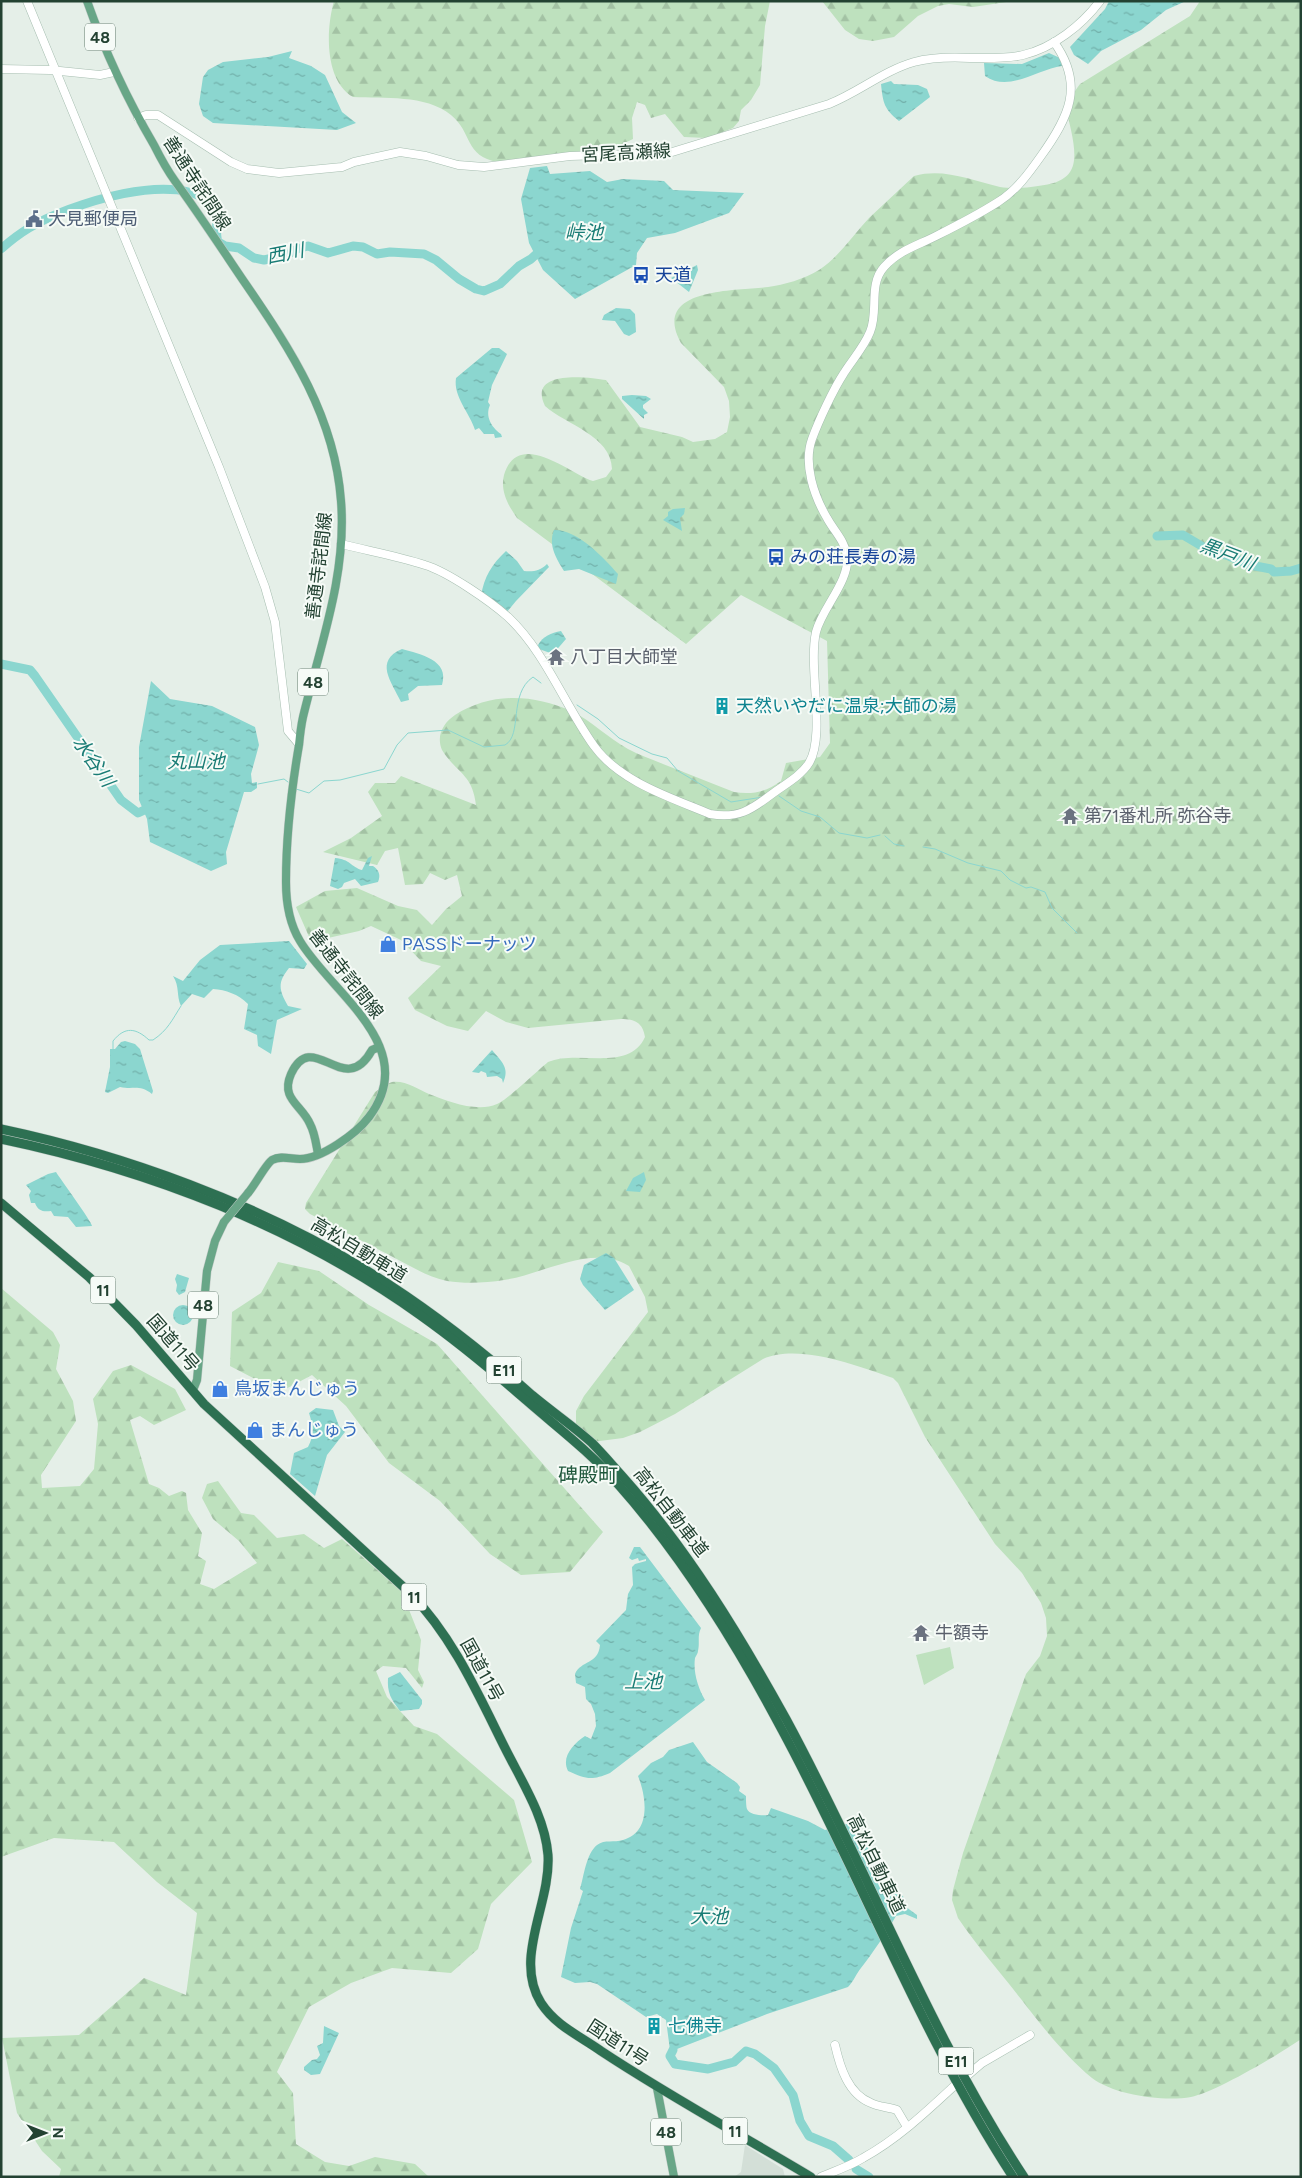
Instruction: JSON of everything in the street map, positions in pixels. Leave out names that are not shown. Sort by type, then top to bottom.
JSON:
[{"type":"highway","name":"高松自動車道","points":[[1,1130],[67,1145],[132,1165],[230,1202],[302,1234],[365,1270],[423,1308],[490,1358],[591,1442],[654,1514],[696,1570],[744,1646],[788,1723],[937,2046],[1013,2177]]},
{"type":"highway","name":"高松自動車道","points":[[1,1139],[100,1164],[155,1182],[226,1208],[295,1240],[359,1275],[420,1314],[485,1364],[587,1450],[618,1484],[664,1542],[738,1651],[832,1820]]},
{"type":"highway","name":"国道11号","points":[[1,1203],[66,1256],[115,1302],[204,1404],[423,1606],[446,1638],[464,1666],[533,1803],[544,1830],[548,1865],[531,1958],[535,1992],[548,2013],[558,2022],[657,2088],[687,2103],[811,2177]]},
{"type":"highway","name":"高松自動車道","points":[[892,1945],[979,2104],[1024,2177]]},
{"type":"main road","name":"善通寺詫間線","points":[[87,1],[114,72],[138,118],[174,180],[279,333],[308,382],[337,464],[342,502],[341,544],[334,595],[324,643],[302,720],[290,790],[286,886],[290,917],[296,934],[305,949],[364,1017],[376,1037],[384,1077],[370,1116],[351,1135],[318,1154],[303,1160],[284,1157],[272,1160],[266,1166],[258,1182],[224,1222],[214,1241],[207,1271],[197,1380],[193,1390]]},
{"type":"main road","name":"善通寺詫間線","points":[[318,1154],[310,1123],[292,1101],[288,1091],[291,1073],[300,1060],[308,1057],[318,1057],[344,1070],[355,1069],[366,1062],[372,1050],[379,1047]]},
{"type":"main road","name":"48","points":[[657,2088],[674,2177]]},
{"type":"street","points":[[27,1],[241,522],[265,587],[275,622],[288,731],[299,744]]},
{"type":"street","name":"宮尾高瀬線","points":[[138,118],[146,115],[158,115],[231,162],[247,169],[265,172],[293,173],[326,170],[400,152],[426,156],[458,165],[484,167],[570,156],[656,154],[685,149],[829,104],[852,94],[888,72],[913,63],[940,56],[1022,56],[1034,52],[1054,42],[1079,23],[1100,1]]},
{"type":"street","points":[[341,544],[432,568],[459,582],[506,616],[534,648],[559,685],[595,747],[613,765],[631,777],[710,814],[722,816],[736,815],[750,811],[803,770],[812,757],[816,715],[813,664],[816,635],[825,611],[844,574],[847,562],[842,540],[827,519],[814,488],[809,460],[812,438],[842,376],[871,331],[875,288],[882,270],[897,254],[939,235],[999,202],[1029,173],[1054,138],[1066,117],[1072,88],[1068,66],[1054,42]]},
{"type":"street","points":[[1,69],[56,70],[100,75],[114,72]]},
{"type":"street","points":[[968,2075],[988,2060],[1030,2035]]},
{"type":"street","points":[[835,2045],[842,2070],[850,2086],[866,2101],[897,2110],[907,2127]]},
{"type":"street","points":[[821,2177],[862,2159],[907,2127],[953,2087]]},
{"type":"shaded area","points":[[745,2145],[783,2169],[785,2177],[734,2177],[741,2172]]},
{"type":"green space","points":[[334,1],[770,1],[765,26],[760,85],[751,100],[741,110],[739,121],[733,128],[707,138],[684,137],[665,114],[651,118],[645,105],[637,102],[632,118],[633,139],[614,148],[498,162],[479,155],[458,122],[441,108],[404,99],[353,97],[344,89],[332,67],[330,53],[331,12]]},
{"type":"green space","points":[[822,1],[1013,1],[973,7],[949,4],[938,6],[918,16],[894,37],[873,41],[859,39],[845,30]]},
{"type":"green space","points":[[1200,1],[1301,1],[1301,2039],[1263,2063],[1215,2088],[1191,2097],[1167,2099],[1126,2093],[1101,2084],[1092,2078],[1072,2060],[1046,2030],[958,1918],[952,1900],[963,1853],[1026,1674],[1040,1656],[1047,1636],[1046,1618],[1041,1603],[1022,1573],[995,1544],[925,1437],[898,1383],[893,1378],[846,1362],[810,1355],[777,1355],[763,1359],[675,1414],[640,1432],[623,1438],[592,1442],[576,1428],[576,1411],[584,1396],[648,1312],[645,1297],[629,1266],[615,1260],[583,1259],[504,1280],[476,1283],[447,1281],[432,1277],[418,1270],[310,1214],[305,1209],[306,1203],[375,1092],[386,1085],[392,1082],[402,1082],[453,1103],[471,1107],[489,1106],[497,1104],[508,1097],[548,1062],[573,1058],[615,1057],[627,1054],[637,1048],[645,1037],[640,1025],[634,1021],[621,1019],[528,1028],[506,1022],[486,1011],[468,1031],[447,1026],[415,1010],[408,998],[441,966],[421,961],[401,940],[371,926],[359,931],[328,938],[314,948],[296,907],[325,891],[357,888],[398,906],[417,910],[432,925],[446,909],[462,896],[457,875],[445,880],[430,873],[423,884],[405,885],[398,848],[385,851],[377,865],[323,852],[351,838],[382,816],[368,792],[375,783],[395,783],[401,776],[476,805],[471,786],[442,750],[440,735],[444,726],[451,718],[483,702],[512,698],[542,701],[557,705],[579,715],[632,751],[734,792],[753,793],[770,788],[781,781],[786,763],[820,757],[830,743],[827,641],[741,595],[686,644],[517,518],[506,498],[503,481],[511,461],[520,455],[532,454],[545,457],[593,481],[606,477],[612,469],[610,457],[596,439],[545,406],[542,394],[544,386],[562,378],[574,377],[606,380],[640,427],[682,437],[693,442],[715,439],[727,432],[730,417],[729,401],[724,387],[681,343],[675,325],[677,311],[687,302],[701,296],[719,292],[781,285],[819,270],[833,259],[869,218],[914,176],[936,173],[946,174],[1009,188],[1033,187],[1061,180],[1072,169],[1074,161],[1068,113],[1071,100],[1080,84],[1190,16]]},
{"type":"green space","points":[[278,1262],[319,1271],[369,1305],[437,1344],[603,1532],[570,1572],[521,1575],[490,1554],[440,1501],[389,1463],[346,1406],[312,1375],[280,1392],[230,1366],[232,1312],[261,1293]]},
{"type":"green space","points":[[1,1288],[53,1332],[60,1345],[56,1369],[73,1401],[76,1421],[41,1475],[42,1488],[80,1486],[94,1469],[98,1424],[93,1399],[113,1371],[131,1365],[175,1389],[186,1410],[154,1425],[140,1416],[130,1420],[149,1484],[159,1488],[169,1496],[182,1491],[186,1493],[188,1510],[202,1533],[198,1556],[206,1561],[200,1584],[214,1589],[257,1563],[239,1541],[213,1519],[202,1498],[207,1484],[218,1481],[241,1513],[254,1515],[277,1538],[304,1534],[324,1548],[342,1539],[402,1592],[421,1640],[418,1670],[424,1682],[422,1688],[406,1668],[383,1666],[376,1671],[387,1697],[414,1726],[437,1734],[514,1800],[532,1862],[491,1904],[478,1949],[451,1973],[392,1968],[351,1983],[309,2007],[277,2072],[293,2093],[296,2144],[325,2162],[349,2166],[375,2157],[415,2164],[429,2177],[59,2177],[61,2169],[42,2151],[17,2113],[2,2038],[79,2035],[144,1978],[186,1995],[197,1913],[157,1882],[114,1842],[54,1838],[1,1857]]},
{"type":"green space","points":[[950,1647],[954,1668],[924,1685],[916,1655]]},
{"type":"water","points":[[1109,1],[1186,1],[1166,10],[1141,30],[1101,51],[1088,64],[1074,55],[1070,47],[1105,9]]},
{"type":"water","points":[[292,51],[289,58],[311,66],[325,75],[342,112],[356,123],[337,130],[213,123],[203,116],[199,104],[203,77],[208,70],[223,62],[268,57]]},
{"type":"water","points":[[1049,53],[1060,58],[1062,66],[1014,81],[994,81],[985,76],[984,63],[1022,64]]},
{"type":"water","points":[[891,81],[894,84],[918,85],[927,89],[930,97],[899,121],[887,109],[883,96],[881,84]]},
{"type":"water","name":"峠池","points":[[547,166],[550,174],[590,171],[607,182],[623,179],[664,181],[673,190],[744,193],[729,213],[675,233],[647,238],[637,253],[636,265],[575,299],[543,270],[529,243],[521,199],[530,168]]},
{"type":"water","points":[[697,265],[698,270],[689,292],[671,278]]},
{"type":"water","points":[[616,308],[630,309],[635,314],[636,332],[629,336],[624,334],[615,321],[602,320],[604,315]]},
{"type":"water","points":[[492,348],[499,348],[507,354],[492,385],[488,402],[490,405],[488,413],[490,421],[502,437],[495,438],[494,434],[484,434],[479,428],[475,430],[459,398],[456,385],[456,378]]},
{"type":"water","points":[[622,396],[646,396],[651,399],[643,405],[643,408],[648,413],[644,415],[644,419],[622,399]]},
{"type":"water","points":[[685,508],[684,514],[680,518],[682,531],[663,520],[668,516],[668,512],[673,509]]},
{"type":"water","points":[[554,530],[572,534],[598,553],[618,574],[616,584],[579,569],[564,571],[552,546]]},
{"type":"water","points":[[506,551],[524,571],[536,570],[547,564],[549,567],[507,612],[481,596],[489,571]]},
{"type":"water","points":[[561,631],[566,639],[553,654],[539,649],[538,645],[545,637]]},
{"type":"water","points":[[402,649],[425,656],[438,664],[442,670],[442,685],[418,686],[408,694],[409,700],[401,702],[387,672],[387,666],[389,659]]},
{"type":"water","name":"丸山池","points":[[151,681],[170,699],[212,706],[255,727],[259,745],[251,774],[252,783],[257,782],[257,788],[251,792],[244,792],[226,852],[227,864],[211,871],[150,842],[147,819],[139,800],[139,747]]},
{"type":"water","points":[[372,856],[369,866],[373,866],[378,871],[378,882],[361,886],[355,879],[344,883],[338,889],[330,886],[335,858],[347,861],[362,870],[368,858]]},
{"type":"water","points":[[289,941],[307,964],[304,969],[289,968],[281,982],[281,991],[288,1006],[302,1009],[277,1020],[271,1054],[258,1046],[257,1035],[244,1029],[248,1004],[236,995],[213,989],[204,998],[192,994],[181,1006],[173,976],[183,981],[200,960],[220,945]]},
{"type":"water","points":[[125,1041],[135,1044],[140,1049],[153,1091],[152,1094],[140,1088],[120,1087],[108,1093],[105,1092],[110,1067],[110,1049],[115,1049],[121,1042]]},
{"type":"water","points":[[492,1050],[504,1065],[506,1073],[503,1083],[502,1079],[497,1076],[487,1077],[486,1073],[481,1071],[479,1073],[472,1072]]},
{"type":"water","points":[[56,1172],[92,1226],[76,1227],[68,1217],[54,1216],[51,1211],[41,1210],[35,1203],[31,1203],[29,1195],[31,1191],[26,1185]]},
{"type":"water","points":[[644,1172],[646,1180],[640,1192],[626,1191],[633,1178]]},
{"type":"water","points":[[606,1253],[614,1258],[634,1290],[605,1310],[580,1279],[584,1265]]},
{"type":"water","points":[[177,1274],[189,1278],[185,1292],[179,1295],[176,1291],[175,1279]]},
{"type":"water","points":[[183,1305],[190,1308],[193,1315],[190,1322],[183,1325],[176,1322],[173,1315],[176,1308]]},
{"type":"water","points":[[316,1408],[333,1410],[339,1426],[345,1432],[327,1455],[315,1496],[290,1474],[294,1453],[308,1447],[312,1438],[313,1430],[309,1413]]},
{"type":"water","name":"上池","points":[[634,1547],[640,1547],[701,1628],[698,1652],[695,1658],[695,1674],[705,1700],[610,1773],[593,1778],[584,1777],[568,1771],[566,1766],[569,1751],[585,1736],[591,1739],[596,1726],[595,1714],[591,1704],[586,1699],[585,1687],[576,1683],[575,1674],[581,1666],[596,1656],[600,1645],[596,1641],[626,1610],[628,1594],[633,1585],[632,1567],[635,1564],[646,1561],[646,1559],[639,1561],[638,1558],[632,1560],[629,1558]]},
{"type":"water","points":[[400,1672],[422,1700],[419,1709],[400,1711],[392,1699],[388,1688],[388,1678]]},
{"type":"water","name":"大池","points":[[693,1742],[707,1762],[737,1783],[740,1787],[739,1791],[746,1796],[747,1809],[750,1813],[768,1815],[771,1808],[808,1821],[825,1830],[847,1824],[859,1830],[886,1885],[903,1896],[906,1907],[917,1915],[917,1919],[905,1914],[896,1916],[848,1987],[767,2014],[670,2050],[666,2020],[657,2014],[646,2017],[597,1984],[590,1982],[575,1983],[561,1977],[571,1928],[583,1891],[580,1889],[590,1854],[600,1843],[623,1840],[632,1836],[639,1829],[643,1822],[644,1803],[638,1776],[651,1763],[663,1757],[669,1750]]},
{"type":"water","points":[[324,2026],[339,2033],[320,2074],[311,2075],[304,2070],[304,2067],[320,2055],[317,2046],[323,2043]]},
{"type":"waterway","name":"西川","points":[[1,249],[29,228],[46,219],[95,201],[151,190],[177,190],[199,196],[214,208],[216,212],[218,242],[225,246],[239,248],[254,258],[264,260],[287,255],[297,249],[308,246],[328,253],[353,246],[363,247],[377,254],[390,252],[424,254],[436,260],[459,279],[476,289],[484,291],[500,284],[519,266],[531,259],[544,247]]},
{"type":"waterway","name":"黒戸川","points":[[1157,536],[1183,535],[1210,551],[1229,556],[1250,565],[1271,569],[1274,572],[1291,571],[1301,568]]},
{"type":"waterway","name":"水谷川","points":[[1,664],[30,670],[121,800],[138,813],[153,806]]},
{"type":"waterway","points":[[296,789],[309,793],[324,781],[340,780],[384,769],[397,745],[408,733],[448,730],[484,747],[505,745],[513,733],[518,703],[525,684],[533,677],[541,683]]},
{"type":"waterway","points":[[577,705],[598,719],[619,738],[652,754],[667,758],[678,771],[731,802],[763,797]]},
{"type":"waterway","points":[[258,784],[284,779],[288,782]]},
{"type":"waterway","points":[[779,796],[801,811],[820,817],[839,833],[867,838],[880,835]]},
{"type":"waterway","points":[[885,836],[894,844],[904,846]]},
{"type":"waterway","points":[[923,847],[935,849],[968,863],[1001,871],[1010,880],[1026,888],[1031,887],[1045,892],[1052,908],[1077,933]]},
{"type":"waterway","points":[[113,1049],[113,1041],[117,1036],[126,1031],[135,1031],[149,1040],[153,1040],[166,1029],[181,1006]]},
{"type":"waterway","points":[[673,2050],[670,2056],[675,2064],[708,2069],[734,2062],[746,2051],[755,2054],[774,2068],[793,2095],[800,2121],[809,2136],[833,2146],[849,2160]]},
{"type":"waterway","points":[[856,2169],[869,2177]]},
{"type":"place","name":"大見郵便局","points":[[34,219]]},
{"type":"place","name":"天道","points":[[641,275]]},
{"type":"place","name":"みの荘長寿の湯","points":[[776,557]]},
{"type":"place","name":"八丁目大師堂","points":[[556,657]]},
{"type":"place","name":"天然いやだに温泉;大師の湯","points":[[722,706]]},
{"type":"place","name":"第71番札所 弥谷寺","points":[[1070,816]]},
{"type":"place","name":"PASSドーナッツ","points":[[388,944]]},
{"type":"place","name":"鳥坂まんじゅう","points":[[220,1389]]},
{"type":"place","name":"まんじゅう","points":[[255,1430]]},
{"type":"place","name":"牛額寺","points":[[921,1633]]},
{"type":"place","name":"七佛寺","points":[[654,2026]]},
{"type":"district","name":"碑殿町","points":[[588,1475]]}]
